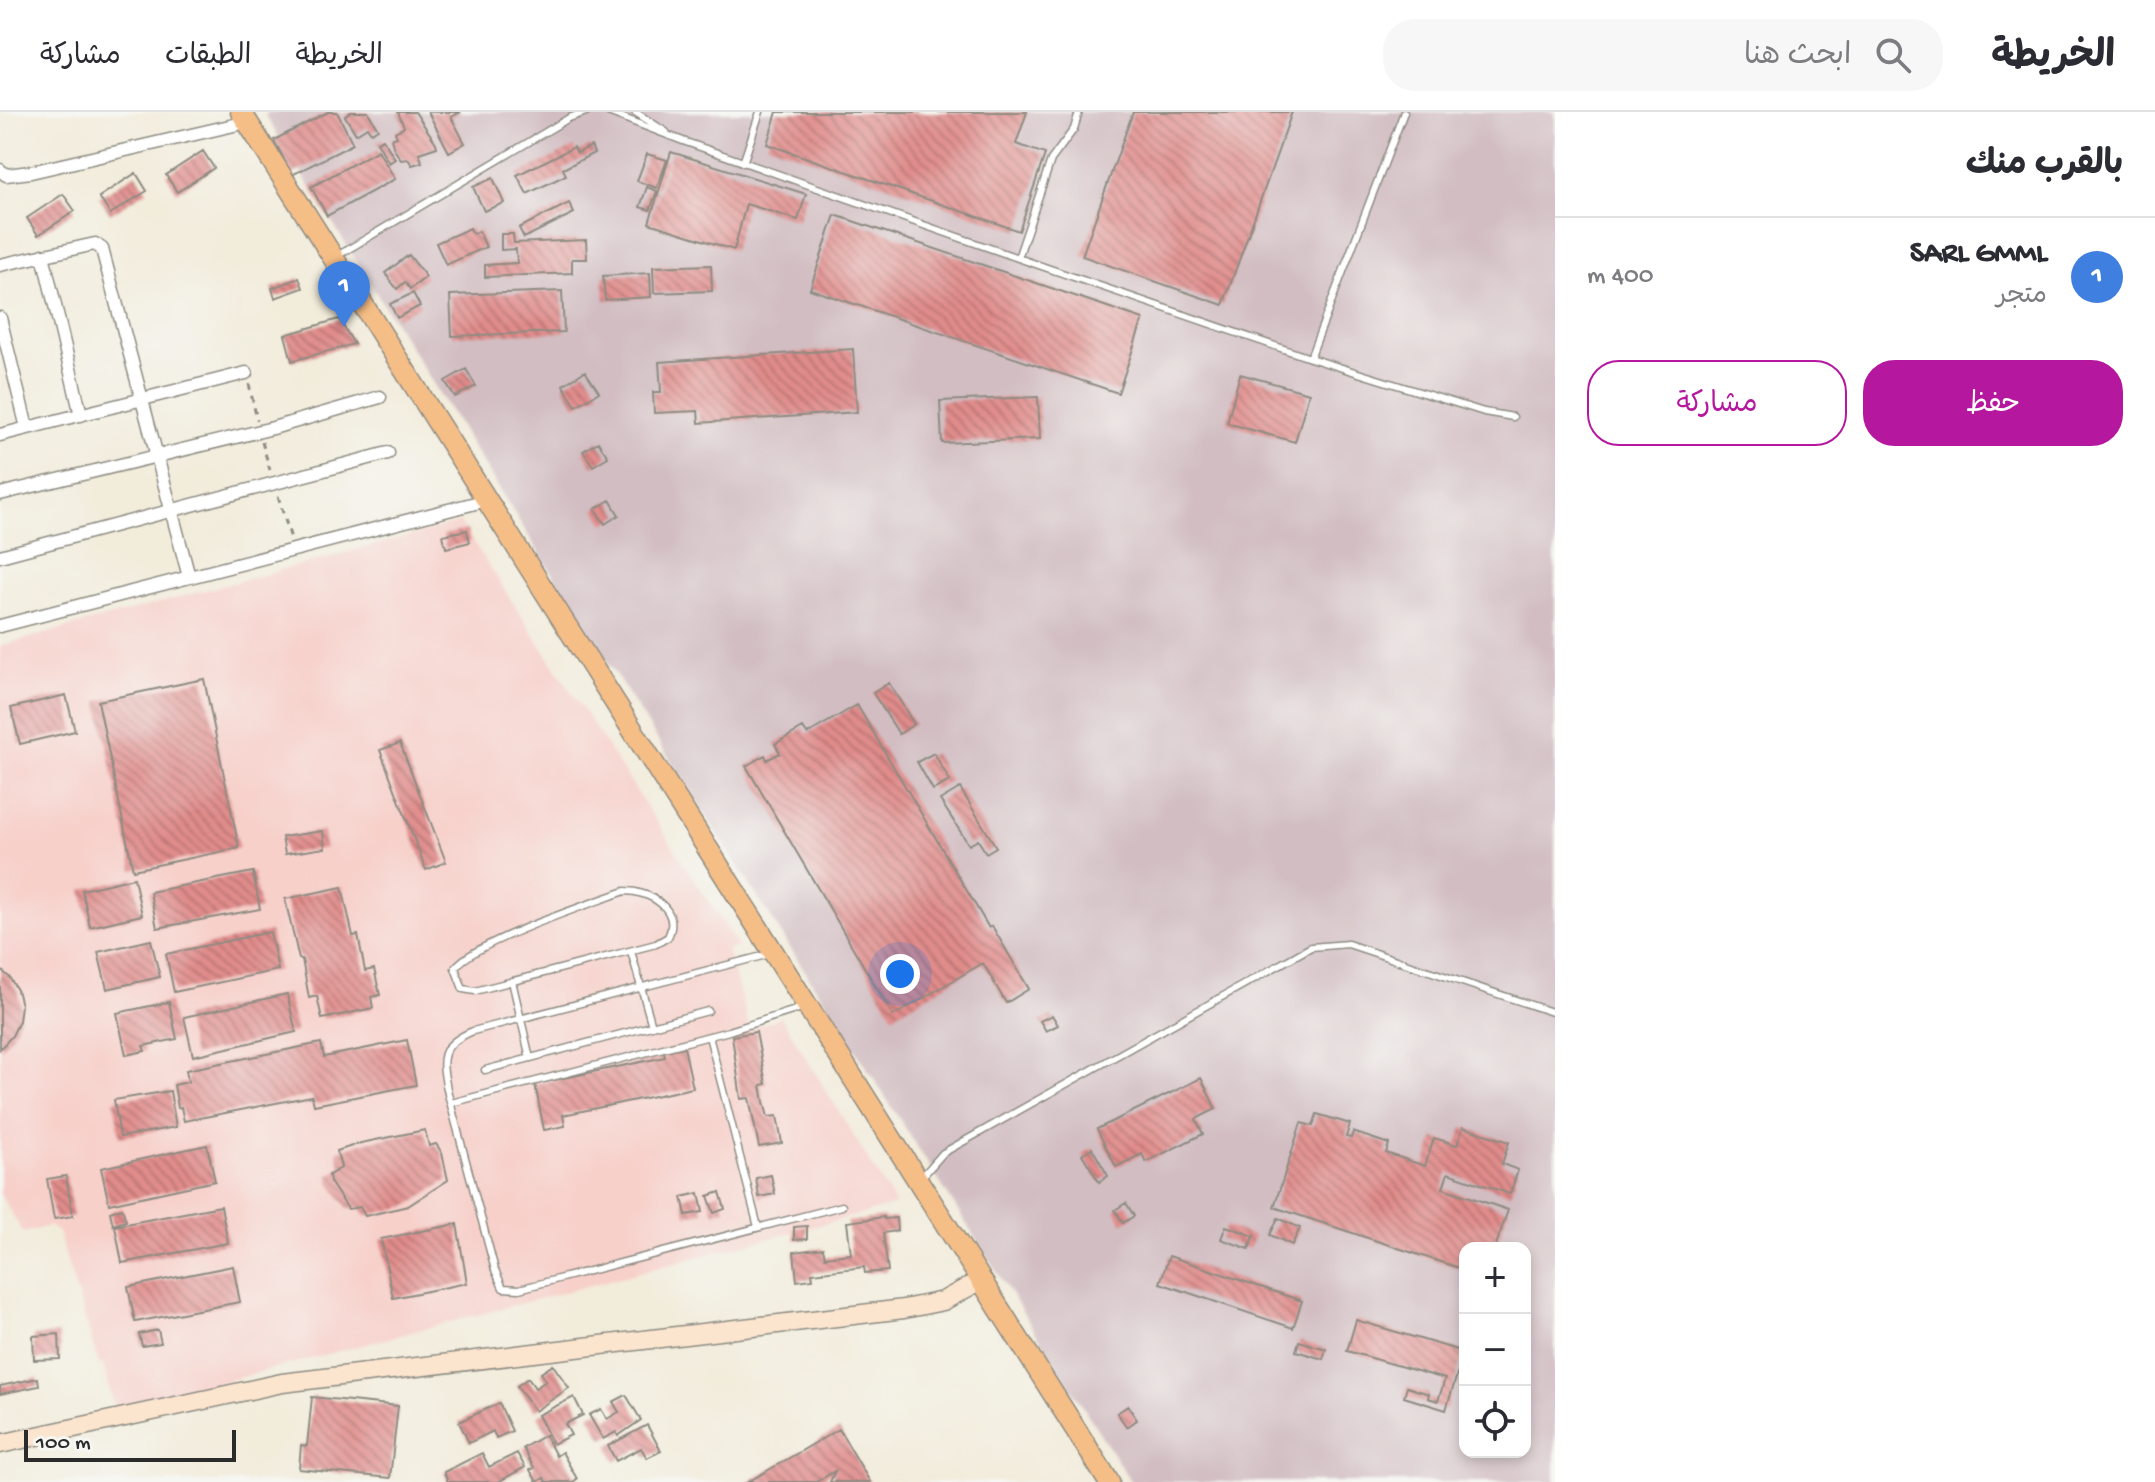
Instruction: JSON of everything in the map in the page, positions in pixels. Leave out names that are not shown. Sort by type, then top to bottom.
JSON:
[{"type":"main road","points":[[244,117],[1109,1482]]},
{"type":"street","points":[[0,170],[6,175],[31,172],[244,117]]},
{"type":"street","points":[[0,265],[95,244],[102,249],[189,577]]},
{"type":"street","points":[[43,255],[81,415]]},
{"type":"street","points":[[0,318],[27,428]]},
{"type":"street","points":[[0,435],[246,373]]},
{"type":"street","points":[[0,494],[259,431],[380,397]]},
{"type":"street","points":[[0,556],[388,453]]},
{"type":"street","points":[[0,626],[487,500]]},
{"type":"street","points":[[0,1444],[282,1383],[904,1309],[943,1301],[981,1280]]},
{"type":"lane","points":[[334,258],[571,115],[586,112]]},
{"type":"lane","points":[[608,112],[743,163],[1310,358],[1484,412],[1513,417]]},
{"type":"lane","points":[[635,112],[683,141]]},
{"type":"lane","points":[[743,163],[760,112]]},
{"type":"lane","points":[[1018,258],[1051,160],[1074,129],[1079,112]]},
{"type":"lane","points":[[1310,358],[1404,112]]},
{"type":"lane","points":[[625,891],[636,891],[654,898],[669,911],[673,920],[668,937],[656,944],[512,981],[468,992],[458,981],[455,968],[469,956],[545,920],[625,891]]},
{"type":"lane","points":[[918,1181],[943,1153],[1311,947],[1348,944],[1555,1013]]},
{"type":"lane","points":[[631,951],[652,1026]]},
{"type":"lane","points":[[774,953],[473,1031],[458,1037],[446,1048],[443,1066],[451,1103],[495,1270],[503,1288],[519,1289],[842,1206]]},
{"type":"lane","points":[[512,981],[530,1058]]},
{"type":"lane","points":[[451,1103],[709,1036],[808,1006]]},
{"type":"lane","points":[[485,1070],[708,1011]]},
{"type":"lane","points":[[709,1036],[758,1227]]},
{"type":"path","points":[[246,373],[259,431],[294,550]]},
{"type":"shaded area","points":[[269,112],[1555,112],[1555,1482],[1131,1482],[592,637],[265,115]]},
{"type":"shaded area","points":[[460,522],[738,946],[727,950],[750,1029],[781,1017],[896,1205],[115,1410],[103,1364],[99,1364],[58,1232],[49,1226],[23,1233],[0,1194],[0,646]]},
{"type":"building","points":[[328,112],[337,112],[353,144],[292,175],[274,140]]},
{"type":"building","points":[[351,112],[368,112],[378,129],[371,133],[367,127],[356,134],[345,116]]},
{"type":"building","points":[[398,112],[415,112],[436,143],[437,147],[419,153],[422,162],[412,165],[408,159],[401,160],[394,149],[391,139],[397,137],[395,132],[404,127]]},
{"type":"building","points":[[428,112],[461,112],[451,117],[465,143],[449,152]]},
{"type":"building","points":[[777,112],[1027,112],[1016,144],[1045,154],[1019,231],[767,144]]},
{"type":"building","points":[[1133,112],[1292,112],[1223,305],[1082,256]]},
{"type":"building","points":[[383,139],[395,159],[389,163],[377,142]]},
{"type":"building","points":[[591,146],[594,153],[563,169],[566,175],[527,194],[517,175],[574,147],[577,153]]},
{"type":"building","points":[[378,150],[395,179],[327,216],[311,187]]},
{"type":"building","points":[[203,151],[214,168],[177,192],[166,175]]},
{"type":"building","points":[[671,152],[806,194],[798,220],[746,204],[734,250],[649,223]]},
{"type":"building","points":[[647,154],[667,160],[657,188],[637,181]]},
{"type":"building","points":[[136,173],[147,191],[110,214],[99,197]]},
{"type":"building","points":[[493,178],[504,203],[484,211],[473,187]]},
{"type":"building","points":[[647,187],[657,191],[650,210],[640,207]]},
{"type":"building","points":[[63,194],[75,211],[38,235],[27,218]]},
{"type":"building","points":[[569,203],[574,213],[524,238],[519,228]]},
{"type":"building","points":[[835,215],[1143,319],[1118,393],[810,289]]},
{"type":"building","points":[[470,228],[473,234],[479,231],[486,247],[446,265],[436,243]]},
{"type":"building","points":[[501,234],[513,234],[514,243],[586,240],[587,259],[572,259],[572,273],[485,277],[485,265],[517,263],[516,249],[501,250]]},
{"type":"building","points":[[409,255],[426,277],[410,289],[405,282],[397,289],[385,273]]},
{"type":"building","points":[[711,265],[712,291],[654,293],[653,267]]},
{"type":"building","points":[[650,273],[651,297],[605,300],[603,276]]},
{"type":"building","points":[[299,278],[303,288],[275,298],[272,288]]},
{"type":"building","points":[[562,291],[564,332],[452,336],[450,295]]},
{"type":"building","points":[[413,293],[420,306],[397,318],[390,304]]},
{"type":"building","points":[[339,319],[354,344],[292,361],[285,335]]},
{"type":"building","points":[[853,349],[857,412],[699,423],[698,411],[654,413],[653,392],[661,392],[659,362]]},
{"type":"building","points":[[466,369],[476,386],[455,397],[445,381]]},
{"type":"building","points":[[585,371],[599,392],[576,406],[563,385]]},
{"type":"building","points":[[1240,374],[1309,393],[1295,442],[1227,423]]},
{"type":"building","points":[[1038,397],[1040,439],[942,443],[940,401]]},
{"type":"building","points":[[598,442],[608,457],[593,466],[583,451]]},
{"type":"building","points":[[610,500],[619,515],[605,524],[595,509]]},
{"type":"building","points":[[467,530],[470,542],[446,548],[443,535]]},
{"type":"building","points":[[204,679],[239,848],[133,870],[98,701]]},
{"type":"building","points":[[889,683],[914,724],[899,734],[873,693]]},
{"type":"building","points":[[66,695],[75,731],[20,744],[11,708]]},
{"type":"building","points":[[857,705],[989,928],[992,926],[1029,989],[1006,1003],[983,963],[893,1016],[746,766],[765,755],[767,760],[780,753],[775,744],[803,728],[807,734]]},
{"type":"building","points":[[400,743],[446,862],[426,870],[380,750]]},
{"type":"building","points":[[934,753],[950,781],[933,790],[917,762]]},
{"type":"building","points":[[960,788],[996,847],[986,853],[978,840],[969,845],[940,800]]},
{"type":"building","points":[[323,831],[325,848],[285,854],[282,837]]},
{"type":"building","points":[[253,872],[260,909],[157,928],[150,892]]},
{"type":"building","points":[[134,878],[142,915],[90,927],[82,890]]},
{"type":"building","points":[[342,887],[353,936],[358,935],[365,971],[374,969],[380,995],[371,997],[373,1008],[322,1019],[317,996],[309,998],[285,899]]},
{"type":"building","points":[[270,932],[278,970],[174,992],[166,954]]},
{"type":"building","points":[[151,940],[160,977],[107,989],[98,952]]},
{"type":"building","points":[[0,969],[17,990],[21,1005],[19,1021],[12,1036],[0,1049]]},
{"type":"building","points":[[287,994],[296,1032],[193,1056],[184,1017]]},
{"type":"building","points":[[169,1002],[177,1039],[143,1046],[145,1051],[126,1055],[117,1013]]},
{"type":"building","points":[[1052,1015],[1058,1025],[1046,1031],[1040,1021]]},
{"type":"building","points":[[756,1032],[766,1084],[761,1085],[764,1102],[768,1117],[777,1116],[782,1143],[759,1147],[749,1098],[741,1099],[732,1036]]},
{"type":"building","points":[[407,1040],[416,1085],[314,1105],[312,1096],[184,1121],[181,1107],[178,1108],[174,1085],[188,1082],[186,1070],[321,1043],[324,1057]]},
{"type":"building","points":[[684,1047],[693,1088],[563,1115],[565,1126],[544,1130],[535,1084],[665,1057],[664,1051]]},
{"type":"building","points":[[1201,1078],[1216,1109],[1196,1119],[1203,1134],[1146,1162],[1142,1154],[1116,1167],[1097,1129]]},
{"type":"building","points":[[170,1091],[176,1127],[120,1137],[114,1100]]},
{"type":"building","points":[[1317,1114],[1350,1124],[1346,1137],[1351,1138],[1353,1132],[1389,1144],[1386,1153],[1425,1166],[1434,1138],[1457,1145],[1463,1127],[1509,1142],[1502,1164],[1518,1170],[1510,1194],[1448,1173],[1443,1188],[1508,1210],[1497,1242],[1459,1242],[1459,1268],[1274,1207],[1301,1123],[1313,1126]]},
{"type":"building","points":[[425,1130],[429,1146],[436,1144],[442,1153],[448,1180],[408,1206],[365,1216],[360,1207],[348,1209],[330,1182],[329,1175],[341,1168],[337,1151]]},
{"type":"building","points":[[207,1145],[215,1181],[109,1204],[101,1168]]},
{"type":"building","points":[[1092,1148],[1108,1176],[1099,1182],[1082,1154]]},
{"type":"building","points":[[771,1175],[775,1194],[759,1197],[756,1178]]},
{"type":"building","points":[[66,1176],[73,1216],[54,1219],[47,1179]]},
{"type":"building","points":[[720,1192],[725,1209],[714,1213],[708,1196]]},
{"type":"building","points":[[699,1193],[703,1212],[686,1215],[682,1197]]},
{"type":"building","points":[[1126,1203],[1134,1216],[1123,1223],[1115,1210]]},
{"type":"building","points":[[221,1206],[228,1243],[122,1263],[115,1226]]},
{"type":"building","points":[[122,1208],[126,1221],[113,1225],[110,1212]]},
{"type":"building","points":[[896,1218],[897,1231],[883,1233],[888,1271],[865,1273],[864,1267],[812,1273],[813,1279],[797,1281],[794,1252],[823,1248],[825,1257],[851,1254],[847,1222]]},
{"type":"building","points":[[1278,1218],[1300,1228],[1292,1245],[1270,1235]]},
{"type":"building","points":[[457,1224],[467,1283],[393,1298],[381,1239]]},
{"type":"building","points":[[807,1226],[807,1239],[794,1240],[794,1227]]},
{"type":"building","points":[[1226,1226],[1254,1236],[1249,1249],[1221,1239]]},
{"type":"building","points":[[1169,1256],[1302,1301],[1293,1328],[1160,1283]]},
{"type":"building","points":[[233,1266],[240,1302],[135,1322],[128,1287]]},
{"type":"building","points":[[1356,1320],[1459,1351],[1459,1368],[1446,1410],[1404,1397],[1407,1387],[1429,1394],[1428,1398],[1438,1401],[1445,1379],[1347,1351]]},
{"type":"building","points":[[158,1330],[161,1343],[142,1346],[139,1334]]},
{"type":"building","points":[[59,1334],[60,1359],[34,1360],[33,1336]]},
{"type":"building","points":[[1299,1341],[1326,1349],[1323,1359],[1296,1351]]},
{"type":"building","points":[[553,1365],[569,1388],[535,1411],[517,1386],[528,1378],[535,1388],[546,1381],[541,1373]]},
{"type":"building","points":[[38,1378],[39,1386],[0,1394],[0,1386]]},
{"type":"building","points":[[626,1395],[641,1420],[618,1436],[616,1432],[603,1439],[589,1415],[601,1409],[607,1419],[619,1412],[613,1402]]},
{"type":"building","points":[[312,1397],[398,1406],[390,1478],[299,1469],[301,1445],[307,1446]]},
{"type":"building","points":[[574,1397],[583,1415],[565,1424],[571,1435],[553,1444],[538,1415]]},
{"type":"building","points":[[499,1403],[512,1431],[496,1438],[493,1431],[469,1443],[459,1422]]},
{"type":"building","points":[[1128,1406],[1137,1420],[1127,1427],[1117,1413]]},
{"type":"building","points":[[647,1425],[661,1451],[647,1458],[641,1448],[616,1461],[608,1446]]},
{"type":"building","points":[[839,1429],[870,1482],[830,1482],[835,1471],[816,1482],[748,1482]]},
{"type":"building","points":[[545,1435],[556,1456],[562,1452],[577,1479],[573,1482],[546,1482],[544,1478],[537,1482],[530,1470],[534,1468],[523,1448]]},
{"type":"building","points":[[482,1453],[489,1467],[517,1453],[525,1467],[498,1482],[448,1482],[444,1472]]},
{"type":"place","name":"SARL GMML","points":[[344,327]]}]
